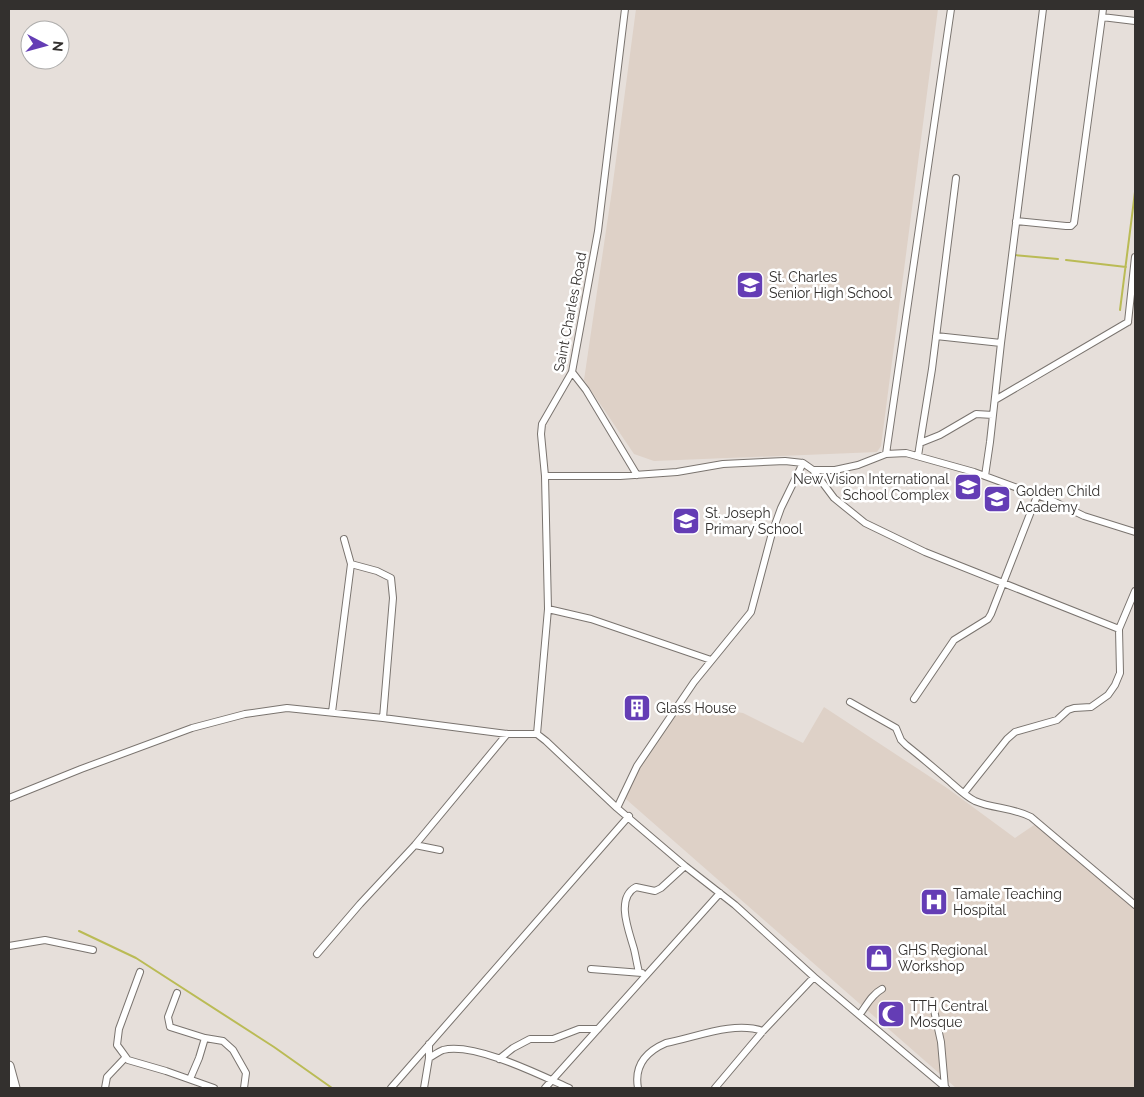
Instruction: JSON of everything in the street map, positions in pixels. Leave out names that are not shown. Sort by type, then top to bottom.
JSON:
[{"type":"main road","points":[[9,1066],[15,1088]]},
{"type":"street","name":"Saint Charles Road","points":[[537,734],[548,609],[542,424],[572,372],[598,231],[625,9]]},
{"type":"street","points":[[886,454],[951,9]]},
{"type":"street","points":[[985,476],[1000,343],[1043,9]]},
{"type":"street","points":[[1016,221],[1066,226],[1071,226],[1074,223],[1103,9]]},
{"type":"street","points":[[1102,17],[1135,21]]},
{"type":"street","points":[[918,456],[936,336],[956,178]]},
{"type":"street","points":[[1128,322],[1135,258]]},
{"type":"street","points":[[995,400],[1128,322],[1135,324]]},
{"type":"street","points":[[936,336],[1000,343]]},
{"type":"street","points":[[572,372],[586,390],[637,475]]},
{"type":"street","points":[[920,443],[940,435],[976,414],[993,415]]},
{"type":"street","points":[[813,470],[847,468],[886,454],[918,456],[985,476],[1084,516],[1135,532]]},
{"type":"street","points":[[544,476],[597,477],[637,475],[677,472],[723,464],[795,461],[803,463],[813,470],[834,498],[865,523],[925,552],[1119,629]]},
{"type":"street","points":[[617,808],[637,766],[694,682],[751,612],[780,508],[803,463]]},
{"type":"street","points":[[914,699],[954,640],[988,619],[1037,496]]},
{"type":"street","points":[[332,712],[351,564],[344,539]]},
{"type":"street","points":[[351,564],[377,571],[391,578],[394,598],[383,718]]},
{"type":"street","points":[[964,794],[1007,739],[1015,732],[1057,720],[1068,710],[1074,708],[1091,707],[1108,695],[1120,673],[1119,629],[1135,591]]},
{"type":"street","points":[[548,609],[591,619],[711,660]]},
{"type":"street","points":[[850,702],[896,728],[902,740],[964,794],[975,801],[1014,810],[1031,817],[1135,906]]},
{"type":"street","points":[[9,798],[81,769],[216,721],[245,714],[287,708],[507,734],[537,734],[617,808],[629,816],[685,866],[735,905],[814,976],[945,1088]]},
{"type":"street","points":[[317,954],[415,845],[507,734]]},
{"type":"street","points":[[391,1088],[629,816]]},
{"type":"street","points":[[415,845],[440,850]]},
{"type":"street","points":[[639,972],[625,917],[627,896],[630,890],[636,887],[654,891],[661,888],[685,866]]},
{"type":"street","points":[[545,1088],[720,893]]},
{"type":"street","points":[[9,946],[45,940],[93,950]]},
{"type":"street","points":[[591,969],[648,974]]},
{"type":"street","points":[[140,972],[124,1014],[118,1039],[117,1045],[125,1058],[214,1088]]},
{"type":"street","points":[[715,1088],[763,1031],[814,976]]},
{"type":"street","points":[[860,1014],[876,992],[882,990]]},
{"type":"street","points":[[177,993],[168,1017],[170,1027],[205,1038],[224,1041],[233,1050],[246,1073],[244,1088]]},
{"type":"street","points":[[932,1001],[941,1042],[945,1088]]},
{"type":"street","points":[[638,1088],[636,1074],[642,1062],[658,1047],[666,1043],[732,1028],[748,1027],[763,1031]]},
{"type":"street","points":[[499,1059],[513,1048],[530,1039],[553,1039],[579,1029],[598,1029]]},
{"type":"street","points":[[190,1079],[200,1058],[205,1038]]},
{"type":"street","points":[[424,1088],[429,1058],[429,1044]]},
{"type":"street","points":[[429,1058],[443,1050],[474,1052],[514,1063],[569,1088]]},
{"type":"street","points":[[105,1088],[107,1077],[125,1058]]},
{"type":"shaded area","name":"St. Charles Senior High School","points":[[636,9],[938,9],[881,446],[877,452],[654,461],[634,454],[584,380]]},
{"type":"shaded area","name":"Tamale Teaching Hospital","points":[[684,704],[743,713],[803,743],[824,707],[947,788],[1015,838],[1040,821],[1135,910],[1135,1088],[956,1088],[619,793]]},
{"type":"waterway","points":[[1120,310],[1135,192]]},
{"type":"waterway","points":[[1014,255],[1058,259]]},
{"type":"waterway","points":[[1066,260],[1126,267]]},
{"type":"waterway","points":[[79,931],[136,958],[274,1047],[332,1088]]},
{"type":"place","name":"St. Charles Senior High School","points":[[750,285]]},
{"type":"place","name":"New Vision International School Complex","points":[[968,487]]},
{"type":"place","name":"Golden Child Academy","points":[[997,499]]},
{"type":"place","name":"St. Joseph Primary School","points":[[686,521]]},
{"type":"place","name":"Glass House","points":[[637,708]]},
{"type":"place","name":"Tamale Teaching Hospital","points":[[934,902]]},
{"type":"place","name":"GHS Regional Workshop","points":[[879,958]]},
{"type":"place","name":"TTH Central Mosque","points":[[891,1014]]}]
